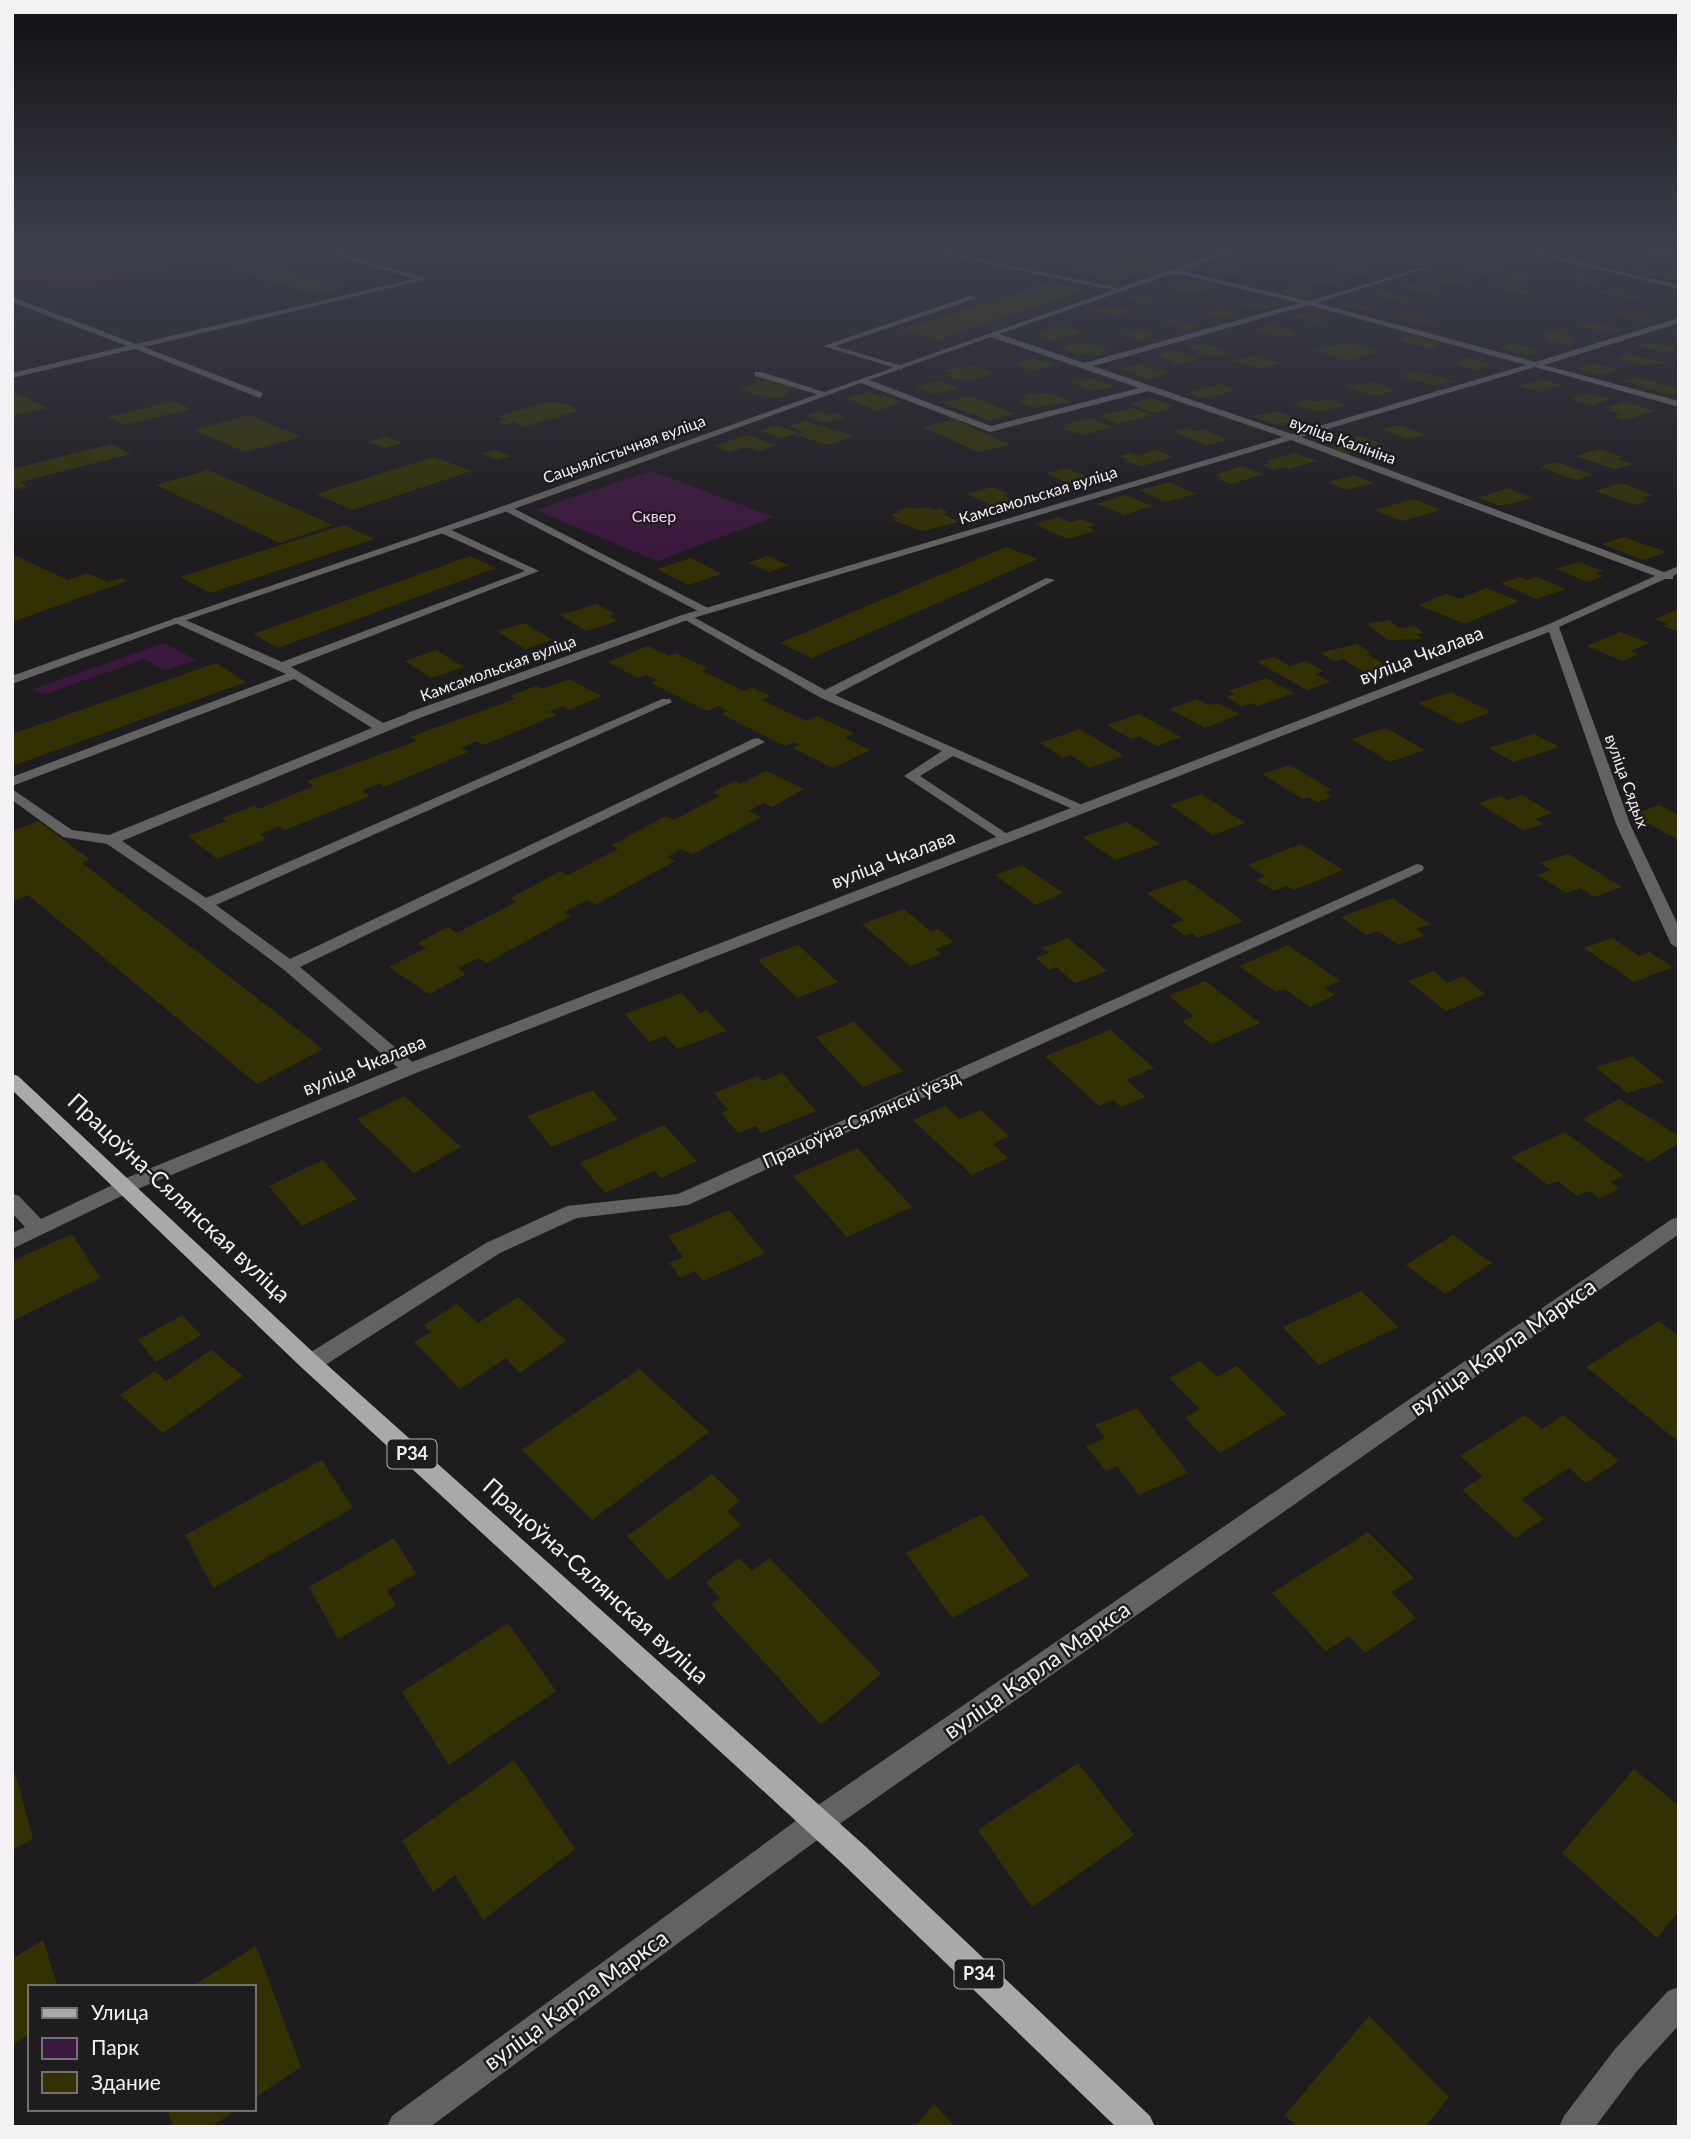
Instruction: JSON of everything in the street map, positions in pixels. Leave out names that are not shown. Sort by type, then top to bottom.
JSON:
[{"type":"main road","name":"Працоўна-Сялянская вуліца","points":[[12,1080],[121,1188],[311,1363],[818,1822],[1139,2127]]},
{"type":"street","points":[[130,346],[260,395]]},
{"type":"street","points":[[12,376],[145,346]]},
{"type":"street","points":[[828,346],[899,368]]},
{"type":"street","name":"Сацыялістычная вуліца","points":[[12,680],[962,346]]},
{"type":"street","name":"вуліца Калініна","points":[[1023,346],[1289,436],[1679,581]]},
{"type":"street","points":[[1081,367],[1156,346]]},
{"type":"street","points":[[1464,346],[1679,404]]},
{"type":"street","name":"Камсамольская вуліца","points":[[111,841],[412,716],[686,617],[1596,346]]},
{"type":"street","points":[[758,374],[823,393]]},
{"type":"street","points":[[860,380],[990,429],[1147,388]]},
{"type":"street","points":[[507,508],[706,611]]},
{"type":"street","points":[[282,666],[534,571],[443,530]]},
{"type":"street","name":"вуліца Чкалава","points":[[12,1242],[121,1188],[410,1069],[1553,626],[1679,569]]},
{"type":"street","points":[[825,695],[1050,580]]},
{"type":"street","points":[[686,617],[825,695],[1082,808]]},
{"type":"street","points":[[177,620],[282,666],[293,676],[382,728]]},
{"type":"street","name":"вуліца Сядых","points":[[1553,626],[1623,824],[1679,944]]},
{"type":"street","points":[[12,782],[293,676]]},
{"type":"street","points":[[205,904],[666,702]]},
{"type":"street","points":[[289,966],[758,742]]},
{"type":"street","points":[[952,751],[911,776],[1004,838]]},
{"type":"street","points":[[15,799],[68,834],[111,841],[205,904],[289,966],[410,1069]]},
{"type":"street","name":"Працоўна-Сялянскі ўезд","points":[[311,1363],[493,1248],[574,1211],[681,1200],[1417,868]]},
{"type":"street","points":[[12,1201],[38,1229]]},
{"type":"street","name":"вуліца Карла Маркса","points":[[403,2127],[818,1822],[1679,1224]]},
{"type":"street","points":[[1575,2127],[1626,2060],[1679,2002]]},
{"type":"green space","name":"Сквер","points":[[651,471],[774,517],[657,561],[535,510]]},
{"type":"green space","points":[[164,643],[196,660],[164,670],[144,659],[43,695],[33,689]]},
{"type":"building","points":[[1095,346],[1112,352],[1096,356],[1088,353],[1079,355],[1059,348]]},
{"type":"building","points":[[1185,346],[1209,346],[1230,354],[1209,357]]},
{"type":"building","points":[[1332,346],[1360,346],[1382,352],[1347,361],[1312,351]]},
{"type":"building","points":[[1420,346],[1442,346],[1431,349]]},
{"type":"building","points":[[1525,346],[1540,352],[1526,355],[1499,347]]},
{"type":"building","points":[[1637,346],[1668,346],[1679,349],[1666,353]]},
{"type":"building","points":[[1172,350],[1198,359],[1177,364],[1156,354]]},
{"type":"building","points":[[1630,354],[1665,362],[1647,366],[1616,358]]},
{"type":"building","points":[[1254,355],[1282,363],[1261,368],[1230,361]]},
{"type":"building","points":[[1033,358],[1055,365],[1033,371],[1012,364]]},
{"type":"building","points":[[1471,358],[1494,366],[1475,370],[1452,362]]},
{"type":"building","points":[[1592,363],[1618,370],[1602,375],[1576,369]]},
{"type":"building","points":[[1140,364],[1153,370],[1160,368],[1171,373],[1147,379],[1120,368]]},
{"type":"building","points":[[975,365],[996,374],[963,381],[945,375],[951,374],[944,371]]},
{"type":"building","points":[[1413,372],[1428,373],[1454,381],[1441,385],[1429,384],[1400,376]]},
{"type":"building","points":[[1636,377],[1679,388],[1676,389],[1679,392],[1668,395],[1625,381]]},
{"type":"building","points":[[1091,378],[1114,387],[1093,391],[1070,382]]},
{"type":"building","points":[[1542,379],[1561,385],[1538,392],[1519,386]]},
{"type":"building","points":[[766,380],[795,388],[784,392],[790,394],[775,399],[739,389]]},
{"type":"building","points":[[940,381],[959,388],[934,394],[915,387]]},
{"type":"building","points":[[1373,382],[1396,390],[1374,396],[1346,386]]},
{"type":"building","points":[[1220,384],[1236,390],[1204,399],[1188,393]]},
{"type":"building","points":[[12,391],[48,408],[12,416]]},
{"type":"building","points":[[870,392],[901,402],[877,411],[847,398]]},
{"type":"building","points":[[1050,393],[1070,401],[1033,408],[1017,401],[1028,399],[1022,396]]},
{"type":"building","points":[[1589,393],[1610,399],[1592,405],[1571,399]]},
{"type":"building","points":[[970,396],[1016,414],[989,421],[943,403]]},
{"type":"building","points":[[1151,398],[1174,406],[1167,408],[1173,410],[1151,412],[1129,404]]},
{"type":"building","points":[[1309,399],[1317,402],[1327,399],[1346,405],[1319,412],[1293,404]]},
{"type":"building","points":[[174,401],[191,409],[125,425],[108,417]]},
{"type":"building","points":[[551,401],[576,407],[571,409],[578,411],[524,427],[513,422],[505,425],[497,422],[506,419],[498,416]]},
{"type":"building","points":[[1624,402],[1655,411],[1626,420],[1614,416],[1620,414],[1607,410],[1612,409],[1608,407]]},
{"type":"building","points":[[1133,408],[1152,415],[1118,424],[1100,416]]},
{"type":"building","points":[[818,411],[845,417],[825,423],[804,416]]},
{"type":"building","points":[[1279,412],[1298,419],[1275,425],[1252,416]]},
{"type":"building","points":[[250,415],[301,437],[245,452],[194,430]]},
{"type":"building","points":[[1090,418],[1112,427],[1084,435],[1061,429],[1068,427],[1063,425]]},
{"type":"building","points":[[955,419],[1010,445],[978,452],[923,427]]},
{"type":"building","points":[[806,421],[854,436],[828,445],[797,435],[805,432],[788,426]]},
{"type":"building","points":[[777,425],[798,433],[781,438],[760,431]]},
{"type":"building","points":[[1399,425],[1426,435],[1408,439],[1380,429]]},
{"type":"building","points":[[1187,428],[1196,431],[1203,429],[1228,440],[1206,445],[1173,431]]},
{"type":"building","points":[[747,435],[776,445],[759,451],[746,447],[729,452],[713,446]]},
{"type":"building","points":[[386,436],[403,443],[385,448],[368,442]]},
{"type":"building","points":[[1360,436],[1383,444],[1348,454],[1330,445]]},
{"type":"building","points":[[112,444],[130,454],[20,482],[28,487],[12,490],[12,469]]},
{"type":"building","points":[[1599,449],[1623,457],[1617,459],[1633,464],[1615,469],[1575,456]]},
{"type":"building","points":[[495,450],[511,456],[497,460],[481,454]]},
{"type":"building","points":[[1156,450],[1173,457],[1143,466],[1123,461],[1128,460],[1119,456],[1130,453],[1138,456]]},
{"type":"building","points":[[1295,453],[1317,461],[1288,469],[1283,467],[1274,470],[1262,465],[1270,463],[1266,461]]},
{"type":"building","points":[[434,457],[472,471],[353,510],[316,494]]},
{"type":"building","points":[[1556,462],[1593,475],[1576,480],[1540,467]]},
{"type":"building","points":[[1242,466],[1263,474],[1231,484],[1217,479],[1222,478],[1215,475]]},
{"type":"building","points":[[1067,468],[1097,481],[1076,487],[1046,473]]},
{"type":"building","points":[[208,470],[333,525],[280,543],[156,485]]},
{"type":"building","points":[[1355,475],[1374,483],[1346,490],[1327,482]]},
{"type":"building","points":[[1169,482],[1196,494],[1165,502],[1139,490]]},
{"type":"building","points":[[1622,483],[1653,495],[1642,498],[1649,501],[1634,505],[1595,491]]},
{"type":"building","points":[[993,487],[1009,494],[1004,496],[1012,500],[992,505],[967,494]]},
{"type":"building","points":[[1508,488],[1532,498],[1501,506],[1478,498]]},
{"type":"building","points":[[1125,495],[1152,506],[1124,515],[1097,504]]},
{"type":"building","points":[[1414,499],[1441,510],[1402,521],[1374,510]]},
{"type":"building","points":[[911,507],[934,510],[940,508],[948,512],[943,514],[959,522],[922,531],[892,520],[898,519],[891,515],[901,512],[897,510]]},
{"type":"building","points":[[1059,517],[1070,522],[1081,519],[1095,525],[1088,527],[1095,531],[1067,539],[1035,524]]},
{"type":"building","points":[[344,525],[374,539],[210,593],[180,577]]},
{"type":"building","points":[[1624,537],[1666,552],[1643,560],[1602,544]]},
{"type":"building","points":[[1006,547],[1038,559],[812,658],[780,643]]},
{"type":"building","points":[[12,554],[68,580],[87,573],[108,582],[120,578],[127,581],[12,622]]},
{"type":"building","points":[[470,556],[496,568],[278,648],[253,634]]},
{"type":"building","points":[[767,556],[789,565],[769,572],[748,563]]},
{"type":"building","points":[[691,558],[722,574],[688,585],[657,569]]},
{"type":"building","points":[[1579,562],[1603,571],[1596,573],[1604,576],[1587,582],[1556,569]]},
{"type":"building","points":[[1520,577],[1526,580],[1537,577],[1566,589],[1536,599],[1501,583]]},
{"type":"building","points":[[1486,588],[1519,601],[1465,624],[1418,605],[1446,594],[1459,599]]},
{"type":"building","points":[[597,604],[614,614],[609,616],[618,621],[586,631],[560,615]]},
{"type":"building","points":[[1679,609],[1679,632],[1663,626],[1668,624],[1655,619]]},
{"type":"building","points":[[1389,620],[1400,628],[1414,626],[1424,633],[1416,634],[1422,639],[1388,640],[1366,624]]},
{"type":"building","points":[[525,623],[552,640],[525,649],[497,631]]},
{"type":"building","points":[[1620,632],[1649,643],[1631,651],[1638,654],[1623,661],[1587,646]]},
{"type":"building","points":[[1357,644],[1371,653],[1367,654],[1390,668],[1367,674],[1343,659],[1334,661],[1320,653]]},
{"type":"building","points":[[648,646],[669,656],[675,653],[708,668],[702,671],[744,691],[752,687],[771,696],[762,700],[806,721],[817,716],[854,733],[845,738],[870,750],[833,768],[793,748],[799,745],[793,742],[785,746],[721,714],[728,711],[718,706],[707,711],[651,683],[657,680],[646,675],[638,678],[608,662]]},
{"type":"building","points":[[436,650],[464,667],[432,678],[405,661]]},
{"type":"building","points":[[1274,657],[1290,666],[1306,661],[1324,671],[1315,674],[1331,682],[1307,690],[1257,662]]},
{"type":"building","points":[[216,663],[246,682],[12,766],[12,734]]},
{"type":"building","points":[[1266,678],[1294,693],[1257,706],[1251,703],[1242,706],[1226,697],[1235,694],[1228,691]]},
{"type":"building","points":[[569,679],[602,696],[569,710],[563,706],[550,711],[557,715],[483,745],[477,741],[461,748],[468,752],[384,787],[380,783],[362,791],[370,796],[285,830],[279,826],[260,834],[266,839],[217,859],[188,836],[226,821],[222,818],[254,806],[258,809],[314,786],[307,781],[417,741],[410,737],[515,699],[510,696],[536,686],[542,689]]},
{"type":"building","points":[[1451,692],[1491,712],[1459,724],[1418,703]]},
{"type":"building","points":[[1197,699],[1209,705],[1217,703],[1240,714],[1205,728],[1170,709]]},
{"type":"building","points":[[1139,714],[1181,737],[1157,746],[1139,736],[1131,739],[1107,725]]},
{"type":"building","points":[[1386,728],[1425,750],[1390,762],[1351,739]]},
{"type":"building","points":[[1080,729],[1124,756],[1090,768],[1070,755],[1063,758],[1040,743]]},
{"type":"building","points":[[1534,734],[1559,747],[1513,762],[1489,748]]},
{"type":"building","points":[[1290,765],[1332,790],[1325,792],[1332,797],[1317,802],[1309,797],[1303,799],[1262,774]]},
{"type":"building","points":[[766,771],[804,789],[772,807],[764,803],[749,811],[761,817],[693,854],[682,849],[667,857],[675,861],[595,905],[587,900],[564,912],[571,916],[487,963],[478,958],[458,968],[466,974],[429,994],[389,967],[426,948],[418,943],[447,927],[457,933],[516,902],[510,898],[561,871],[568,875],[618,849],[612,845],[666,816],[674,820],[719,796],[713,792],[734,781],[741,784]]},
{"type":"building","points":[[1202,794],[1245,823],[1213,835],[1170,805]]},
{"type":"building","points":[[1522,795],[1552,813],[1535,819],[1544,824],[1523,830],[1478,803],[1500,796],[1507,800]]},
{"type":"building","points":[[1659,805],[1679,815],[1679,840],[1632,815]]},
{"type":"building","points":[[39,821],[89,859],[82,863],[323,1049],[257,1084],[28,895],[16,900],[12,897],[12,831]]},
{"type":"building","points":[[1127,822],[1160,844],[1115,860],[1083,837]]},
{"type":"building","points":[[1301,844],[1343,870],[1294,890],[1287,886],[1274,891],[1256,880],[1265,876],[1248,865]]},
{"type":"building","points":[[1568,854],[1622,887],[1594,897],[1581,888],[1566,893],[1538,875],[1551,870],[1540,863]]},
{"type":"building","points":[[1022,865],[1063,893],[1036,905],[995,875]]},
{"type":"building","points":[[1185,879],[1243,921],[1198,938],[1192,933],[1185,936],[1171,925],[1184,920],[1147,893]]},
{"type":"building","points":[[1392,898],[1430,924],[1416,929],[1425,935],[1399,945],[1378,931],[1366,935],[1341,917]]},
{"type":"building","points":[[904,909],[931,932],[938,929],[954,942],[935,949],[941,954],[910,966],[862,924]]},
{"type":"building","points":[[1068,938],[1107,971],[1075,983],[1056,967],[1049,970],[1036,958],[1049,953],[1042,948]]},
{"type":"building","points":[[1612,938],[1639,956],[1649,952],[1673,967],[1634,982],[1584,948]]},
{"type":"building","points":[[798,945],[838,982],[797,998],[758,960]]},
{"type":"building","points":[[1288,945],[1340,981],[1324,988],[1335,995],[1310,1007],[1285,989],[1276,992],[1239,966]]},
{"type":"building","points":[[1434,971],[1447,983],[1463,976],[1485,994],[1446,1011],[1408,981]]},
{"type":"building","points":[[1205,981],[1260,1023],[1211,1044],[1182,1021],[1194,1016],[1169,996]]},
{"type":"building","points":[[682,993],[700,1013],[707,1010],[726,1031],[677,1049],[665,1036],[649,1042],[625,1014]]},
{"type":"building","points":[[854,1022],[903,1071],[863,1087],[816,1037]]},
{"type":"building","points":[[1110,1030],[1154,1068],[1126,1080],[1146,1097],[1121,1107],[1113,1100],[1099,1106],[1045,1056]]},
{"type":"building","points":[[1632,1056],[1664,1082],[1627,1093],[1596,1067]]},
{"type":"building","points":[[782,1073],[816,1111],[761,1133],[756,1126],[738,1133],[721,1113],[728,1110],[714,1093],[758,1076],[763,1081]]},
{"type":"building","points":[[592,1090],[618,1119],[551,1147],[527,1116]]},
{"type":"building","points":[[404,1096],[461,1147],[414,1173],[357,1119]]},
{"type":"building","points":[[1619,1099],[1679,1136],[1679,1143],[1648,1162],[1583,1119]]},
{"type":"building","points":[[945,1106],[960,1119],[980,1110],[1009,1136],[993,1144],[1008,1158],[972,1175],[913,1120]]},
{"type":"building","points":[[664,1125],[697,1161],[661,1178],[655,1171],[605,1193],[580,1163]]},
{"type":"building","points":[[1565,1132],[1624,1176],[1610,1182],[1619,1189],[1599,1199],[1589,1191],[1577,1196],[1558,1181],[1548,1185],[1511,1157]]},
{"type":"building","points":[[857,1148],[912,1207],[847,1237],[793,1176]]},
{"type":"building","points":[[323,1160],[357,1199],[302,1226],[269,1186]]},
{"type":"building","points":[[729,1210],[765,1253],[703,1281],[695,1271],[681,1278],[669,1263],[683,1257],[668,1236]]},
{"type":"building","points":[[72,1234],[100,1278],[12,1321],[12,1261]]},
{"type":"building","points":[[1453,1235],[1492,1263],[1445,1294],[1406,1265]]},
{"type":"building","points":[[1361,1291],[1398,1327],[1319,1365],[1283,1327]]},
{"type":"building","points":[[518,1297],[566,1341],[520,1373],[506,1358],[460,1389],[414,1342],[431,1332],[424,1325],[457,1304],[478,1323]]},
{"type":"building","points":[[182,1315],[201,1335],[156,1362],[138,1340]]},
{"type":"building","points":[[1659,1321],[1679,1336],[1679,1442],[1586,1367]]},
{"type":"building","points":[[211,1350],[243,1376],[163,1433],[120,1395],[155,1371],[166,1381]]},
{"type":"building","points":[[1200,1361],[1217,1377],[1237,1366],[1286,1414],[1220,1453],[1185,1418],[1200,1409],[1169,1378]]},
{"type":"building","points":[[639,1369],[709,1432],[592,1520],[522,1450]]},
{"type":"building","points":[[1137,1408],[1188,1473],[1139,1495],[1117,1466],[1106,1471],[1086,1446],[1105,1438],[1095,1425]]},
{"type":"building","points":[[1525,1415],[1542,1429],[1563,1415],[1619,1461],[1586,1483],[1569,1468],[1522,1499],[1544,1519],[1515,1538],[1462,1490],[1483,1476],[1460,1456]]},
{"type":"building","points":[[322,1460],[353,1508],[213,1588],[185,1535]]},
{"type":"building","points":[[712,1474],[740,1501],[727,1511],[741,1525],[668,1580],[627,1536]]},
{"type":"building","points":[[982,1514],[1029,1576],[952,1618],[906,1553]]},
{"type":"building","points":[[1368,1532],[1414,1578],[1391,1592],[1416,1618],[1365,1653],[1349,1636],[1326,1651],[1272,1593]]},
{"type":"building","points":[[394,1538],[416,1574],[387,1590],[396,1606],[338,1639],[309,1587]]},
{"type":"building","points":[[739,1558],[752,1571],[770,1558],[881,1674],[821,1725],[711,1604],[720,1598],[706,1582]]},
{"type":"building","points":[[508,1623],[556,1691],[449,1765],[402,1692]]},
{"type":"building","points":[[514,1760],[575,1849],[483,1920],[455,1875],[433,1892],[402,1841]]},
{"type":"building","points":[[1078,1763],[1134,1835],[1032,1907],[978,1830]]},
{"type":"building","points":[[1634,1769],[1679,1806],[1679,1911],[1657,1938],[1562,1853]]},
{"type":"building","points":[[15,1773],[33,1839],[12,1850],[12,1775]]},
{"type":"building","points":[[43,1940],[57,1985],[28,1985],[28,2035],[12,2045],[12,1959]]},
{"type":"building","points":[[256,1946],[301,2067],[256,2097],[256,1985],[194,1985]]},
{"type":"building","points":[[1369,2016],[1449,2097],[1425,2127],[1297,2127],[1285,2115]]},
{"type":"building","points":[[934,2104],[955,2127],[915,2127]]},
{"type":"building","points":[[168,2111],[234,2111],[211,2127],[173,2127]]}]
